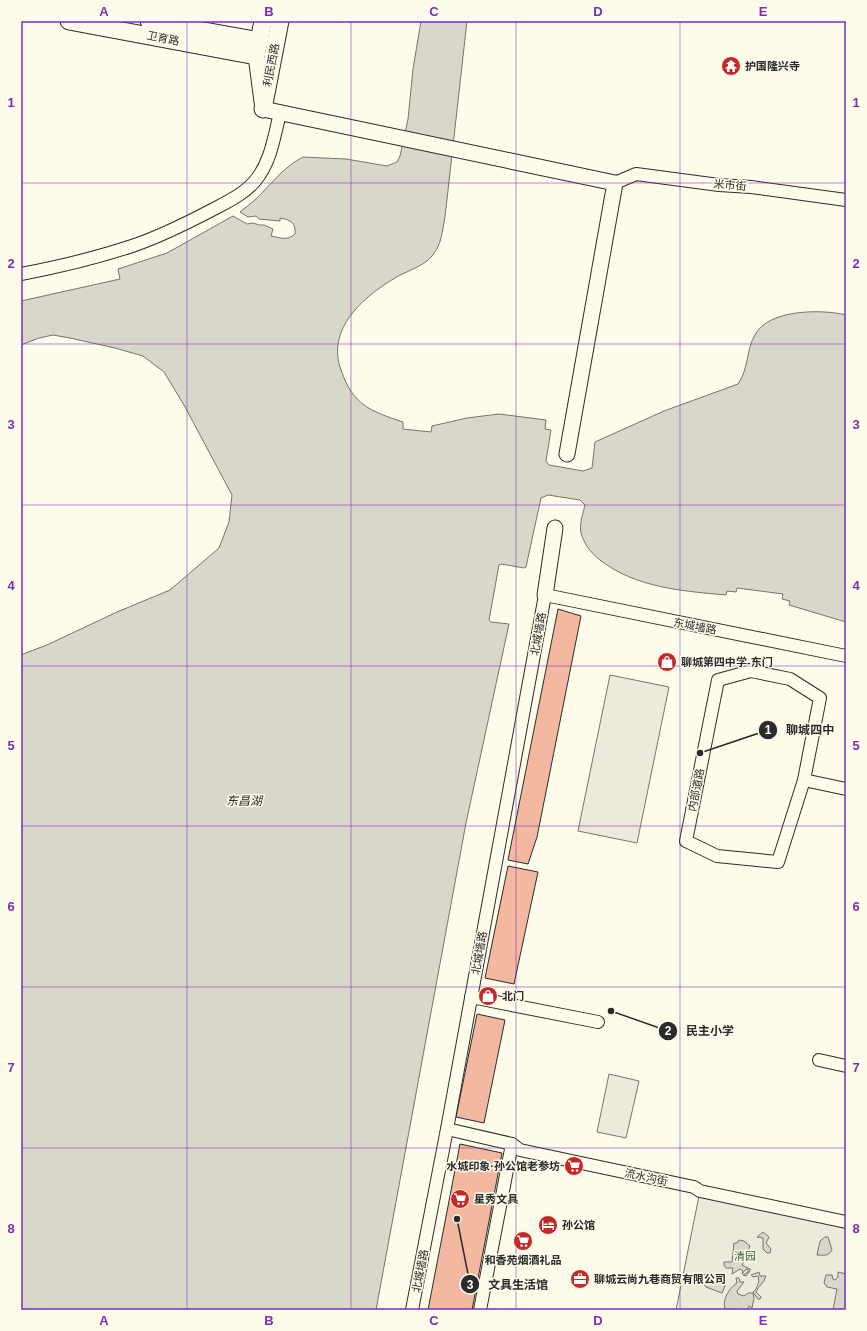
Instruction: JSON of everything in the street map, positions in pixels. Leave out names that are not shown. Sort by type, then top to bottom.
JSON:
[{"type":"main road","name":"卫育路","points":[[70,21],[257,49]]},
{"type":"main road","name":"卫育路","points":[[149,21],[257,49]]},
{"type":"main road","name":"利民西路","points":[[257,49],[263,21]]},
{"type":"main road","name":"利民西路","points":[[263,109],[280,21]]},
{"type":"street","points":[[257,49],[263,109],[615,183],[567,454]]},
{"type":"street","points":[[21,274],[133,246],[178,228],[238,195],[254,182],[265,165],[272,148],[280,113]]},
{"type":"street","name":"米市街","points":[[615,183],[636,174],[720,185],[771,189],[846,200]]},
{"type":"street","points":[[545,595],[555,528]]},
{"type":"street","name":"东城墙路","points":[[545,595],[846,656]]},
{"type":"street","name":"北城墙路","points":[[412,1310],[472,997],[545,595]]},
{"type":"street","name":"内部道路","points":[[751,671],[790,679],[820,698],[804,780],[778,862],[717,856],[686,840],[718,680],[751,671]]},
{"type":"street","points":[[804,780],[846,790]]},
{"type":"street","points":[[472,997],[598,1022]]},
{"type":"street","points":[[819,1060],[846,1066]]},
{"type":"street","name":"流水沟街","points":[[447,1129],[512,1144],[520,1150],[694,1187],[700,1191],[846,1222]]},
{"type":"street","points":[[480,1310],[512,1144]]},
{"type":"green space","points":[[610,675],[669,687],[637,843],[578,831]]},
{"type":"green space","points":[[609,1074],[639,1081],[626,1138],[597,1132]]},
{"type":"green space","name":"清园","points":[[700,1191],[846,1222],[846,1310],[676,1310]]},
{"type":"water","name":"东昌湖","points":[[421,21],[467,21],[442,233],[438,247],[428,260],[395,278],[371,295],[350,316],[343,328],[339,341],[338,355],[341,370],[351,391],[357,399],[372,410],[403,422],[403,429],[431,432],[432,426],[467,418],[499,414],[546,420],[545,429],[551,430],[546,461],[549,465],[583,471],[592,468],[595,442],[664,411],[738,384],[742,378],[750,347],[755,335],[762,326],[771,320],[796,313],[810,312],[846,315],[846,622],[789,605],[790,601],[782,599],[783,594],[737,588],[736,592],[727,591],[726,595],[693,592],[677,590],[629,577],[600,560],[586,545],[582,537],[580,526],[585,505],[580,500],[548,495],[541,498],[526,567],[499,565],[489,620],[491,622],[509,624],[466,823],[376,1310],[21,1310],[21,655],[170,590],[219,548],[229,522],[232,495],[184,405],[164,372],[143,356],[70,338],[53,335],[39,338],[21,345],[21,301],[120,279],[118,269],[167,253],[233,216],[247,224],[253,223],[264,225],[273,229],[271,236],[289,238],[295,234],[295,227],[290,221],[280,218],[280,221],[259,219],[256,216],[248,217],[240,212],[255,200],[282,172],[303,157],[346,159],[387,166],[397,162],[400,156],[408,119],[413,69]]},
{"type":"water","points":[[763,1232],[769,1237],[766,1243],[771,1249],[770,1253],[767,1253],[763,1249],[763,1238],[757,1237]]},
{"type":"water","points":[[825,1237],[828,1237],[832,1250],[827,1255],[817,1255],[820,1241]]},
{"type":"water","points":[[739,1240],[744,1241],[750,1246],[748,1251],[751,1258],[750,1260],[745,1260],[742,1265],[750,1269],[746,1276],[743,1275],[748,1272],[748,1269],[746,1269],[742,1274],[743,1271],[740,1269],[732,1274],[733,1268],[726,1268],[724,1265],[724,1262],[732,1262],[734,1243],[737,1243]]},
{"type":"water","points":[[759,1272],[760,1276],[766,1276],[756,1292],[761,1297],[758,1299],[753,1292],[758,1285],[758,1276],[753,1277],[751,1275]]},
{"type":"water","points":[[838,1272],[846,1274],[846,1310],[833,1310],[837,1289],[827,1287],[824,1283],[826,1275],[832,1275],[833,1279],[835,1280],[838,1277]]},
{"type":"water","points":[[708,1273],[716,1277],[717,1281],[723,1282],[725,1286],[722,1293],[706,1287],[700,1280],[702,1276]]},
{"type":"water","points":[[736,1278],[739,1278],[740,1282],[744,1282],[737,1291],[738,1294],[744,1296],[748,1293],[753,1293],[754,1298],[752,1308],[749,1306],[747,1310],[725,1309],[725,1298],[729,1291],[737,1283]]},
{"type":"building","points":[[558,609],[581,616],[537,837],[528,864],[508,860]]},
{"type":"building","points":[[508,866],[538,872],[514,984],[485,978]]},
{"type":"building","points":[[477,1014],[505,1020],[484,1123],[456,1117]]},
{"type":"building","points":[[460,1144],[502,1153],[472,1310],[428,1310]]},
{"type":"place","name":"护国隆兴寺","points":[[731,66]]},
{"type":"place","name":"聊城第四中学-东门","points":[[667,662]]},
{"type":"place","name":"聊城四中","points":[[700,753]]},
{"type":"place","name":"北门","points":[[488,996]]},
{"type":"place","name":"民主小学","points":[[611,1011]]},
{"type":"place","name":"水城印象·孙公馆老参坊","points":[[574,1166]]},
{"type":"place","name":"星秀文具","points":[[460,1199]]},
{"type":"place","name":"文具生活馆","points":[[457,1219]]},
{"type":"place","name":"孙公馆","points":[[548,1225]]},
{"type":"place","name":"和香苑烟酒礼品","points":[[523,1241]]},
{"type":"place","name":"聊城云尚九巷商贸有限公司","points":[[580,1279]]}]
